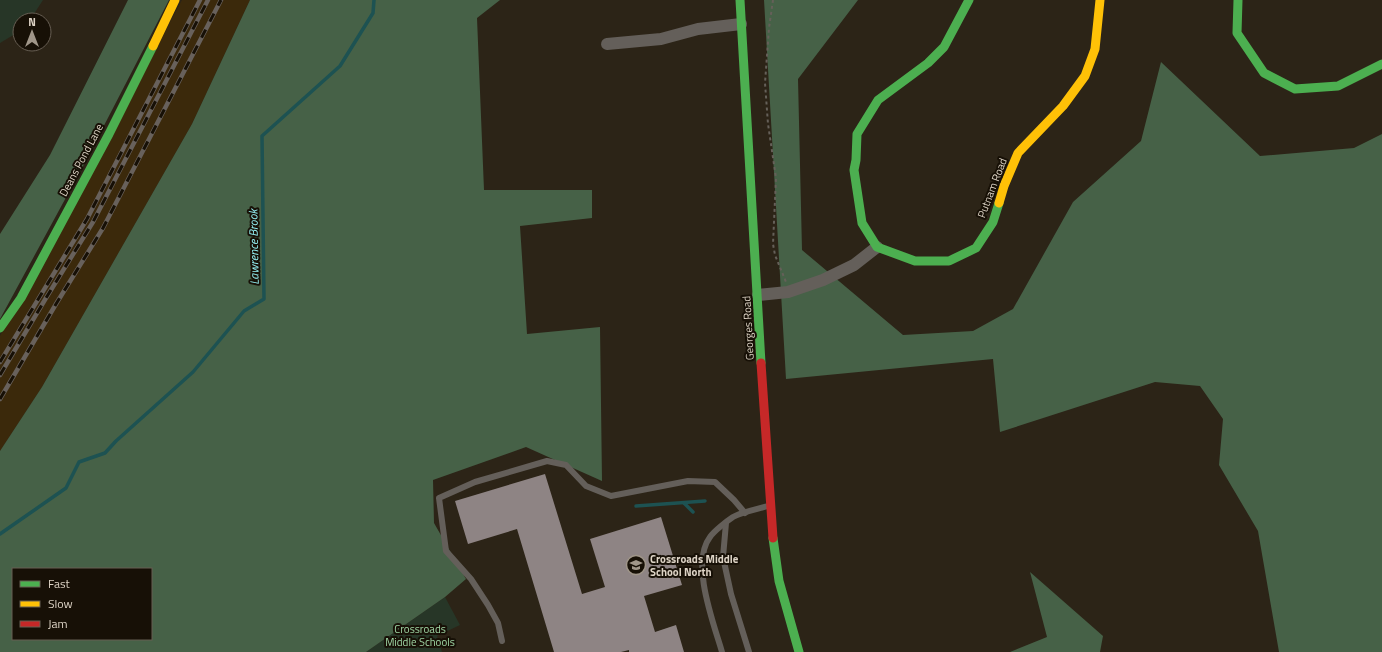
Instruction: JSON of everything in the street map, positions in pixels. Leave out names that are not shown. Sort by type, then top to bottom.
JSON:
[{"type":"street","name":"Deans Pond Lane","points":[[0,328],[21,298],[105,141],[175,0]]},
{"type":"street","name":"Georges Road","points":[[740,0],[771,525],[779,581],[799,652]]},
{"type":"street","points":[[758,295],[788,292],[823,280],[854,265],[877,247],[862,223],[854,170],[857,134],[878,100],[928,63],[944,48],[969,0]]},
{"type":"street","name":"Putnam Road","points":[[877,247],[915,261],[949,261],[976,248],[993,222],[1004,186],[1018,153],[1063,106],[1085,76],[1095,49],[1100,0]]},
{"type":"street","points":[[1238,0],[1237,33],[1264,73],[1295,89],[1338,86],[1382,64]]},
{"type":"street","points":[[607,44],[661,39],[698,29],[741,24]]},
{"type":"lane","points":[[502,641],[498,623],[488,605],[471,579],[446,551],[439,498],[476,482],[548,461],[566,465],[586,486],[611,496],[688,481],[715,482],[745,513]]},
{"type":"lane","points":[[722,652],[707,603],[702,570],[702,554],[709,537],[734,517],[770,506]]},
{"type":"lane","points":[[726,524],[723,557],[731,594],[749,652]]},
{"type":"path","points":[[773,0],[769,28],[765,83],[768,124],[776,178],[775,255],[786,280]]},
{"type":"shaded area","points":[[182,0],[250,0],[192,124],[42,387],[0,451],[0,336]]},
{"type":"green space","points":[[0,0],[43,0],[35,12],[12,12],[12,36],[0,43]]},
{"type":"green space","points":[[128,0],[169,0],[82,168],[0,319],[0,234],[50,155]]},
{"type":"green space","points":[[250,0],[500,0],[477,18],[484,190],[592,190],[592,218],[520,226],[527,334],[600,327],[602,481],[526,447],[433,480],[434,523],[466,579],[445,597],[366,652],[0,652],[0,451],[42,387],[192,124]]},
{"type":"green space","points":[[764,0],[858,0],[798,79],[802,250],[903,335],[973,331],[1013,309],[1073,202],[1141,141],[1161,62],[1260,156],[1354,148],[1382,134],[1382,652],[1279,652],[1258,531],[1219,465],[1223,419],[1200,386],[1155,382],[1000,432],[993,359],[786,379]]},
{"type":"green space","points":[[1030,572],[1103,636],[1100,652],[1010,652],[1047,637]]},
{"type":"green space","name":"Crossroads Middle Schools","points":[[445,597],[460,625],[437,636],[442,652],[366,652]]},
{"type":"building","name":"Crossroads Middle School North","points":[[545,474],[582,594],[605,587],[590,539],[661,517],[682,585],[644,596],[655,632],[676,625],[684,652],[629,652],[629,650],[621,652],[554,652],[517,529],[468,544],[455,501]]},
{"type":"waterway","name":"Lawrence Brook","points":[[0,534],[66,488],[79,462],[105,453],[116,441],[193,372],[244,311],[264,299],[262,136],[340,66],[373,13],[374,0]]},
{"type":"waterway","points":[[636,506],[705,501]]},
{"type":"waterway","points":[[684,503],[693,512]]},
{"type":"railway","points":[[0,362],[87,219],[200,0]]},
{"type":"railway","points":[[0,375],[93,222],[208,0]]},
{"type":"railway","points":[[0,399],[103,228],[221,0]]},
{"type":"traffic: fast","points":[[740,0],[761,363]]},
{"type":"traffic: fast","points":[[969,0],[944,47],[928,63],[878,100],[857,134],[854,170],[862,223],[877,247],[915,261],[949,261],[976,248],[993,222],[999,203]]},
{"type":"traffic: fast","points":[[1238,0],[1237,33],[1264,73],[1295,89],[1338,86],[1382,64]]},
{"type":"traffic: fast","points":[[0,328],[21,298],[109,134],[153,46]]},
{"type":"traffic: fast","points":[[773,538],[779,581],[799,652]]},
{"type":"traffic: slow","points":[[153,46],[175,0]]},
{"type":"traffic: slow","points":[[999,203],[1004,186],[1018,153],[1063,106],[1085,76],[1095,49],[1100,0]]},
{"type":"traffic: jam","points":[[761,363],[773,538]]},
{"type":"place","name":"Crossroads Middle School North","points":[[636,565]]}]
